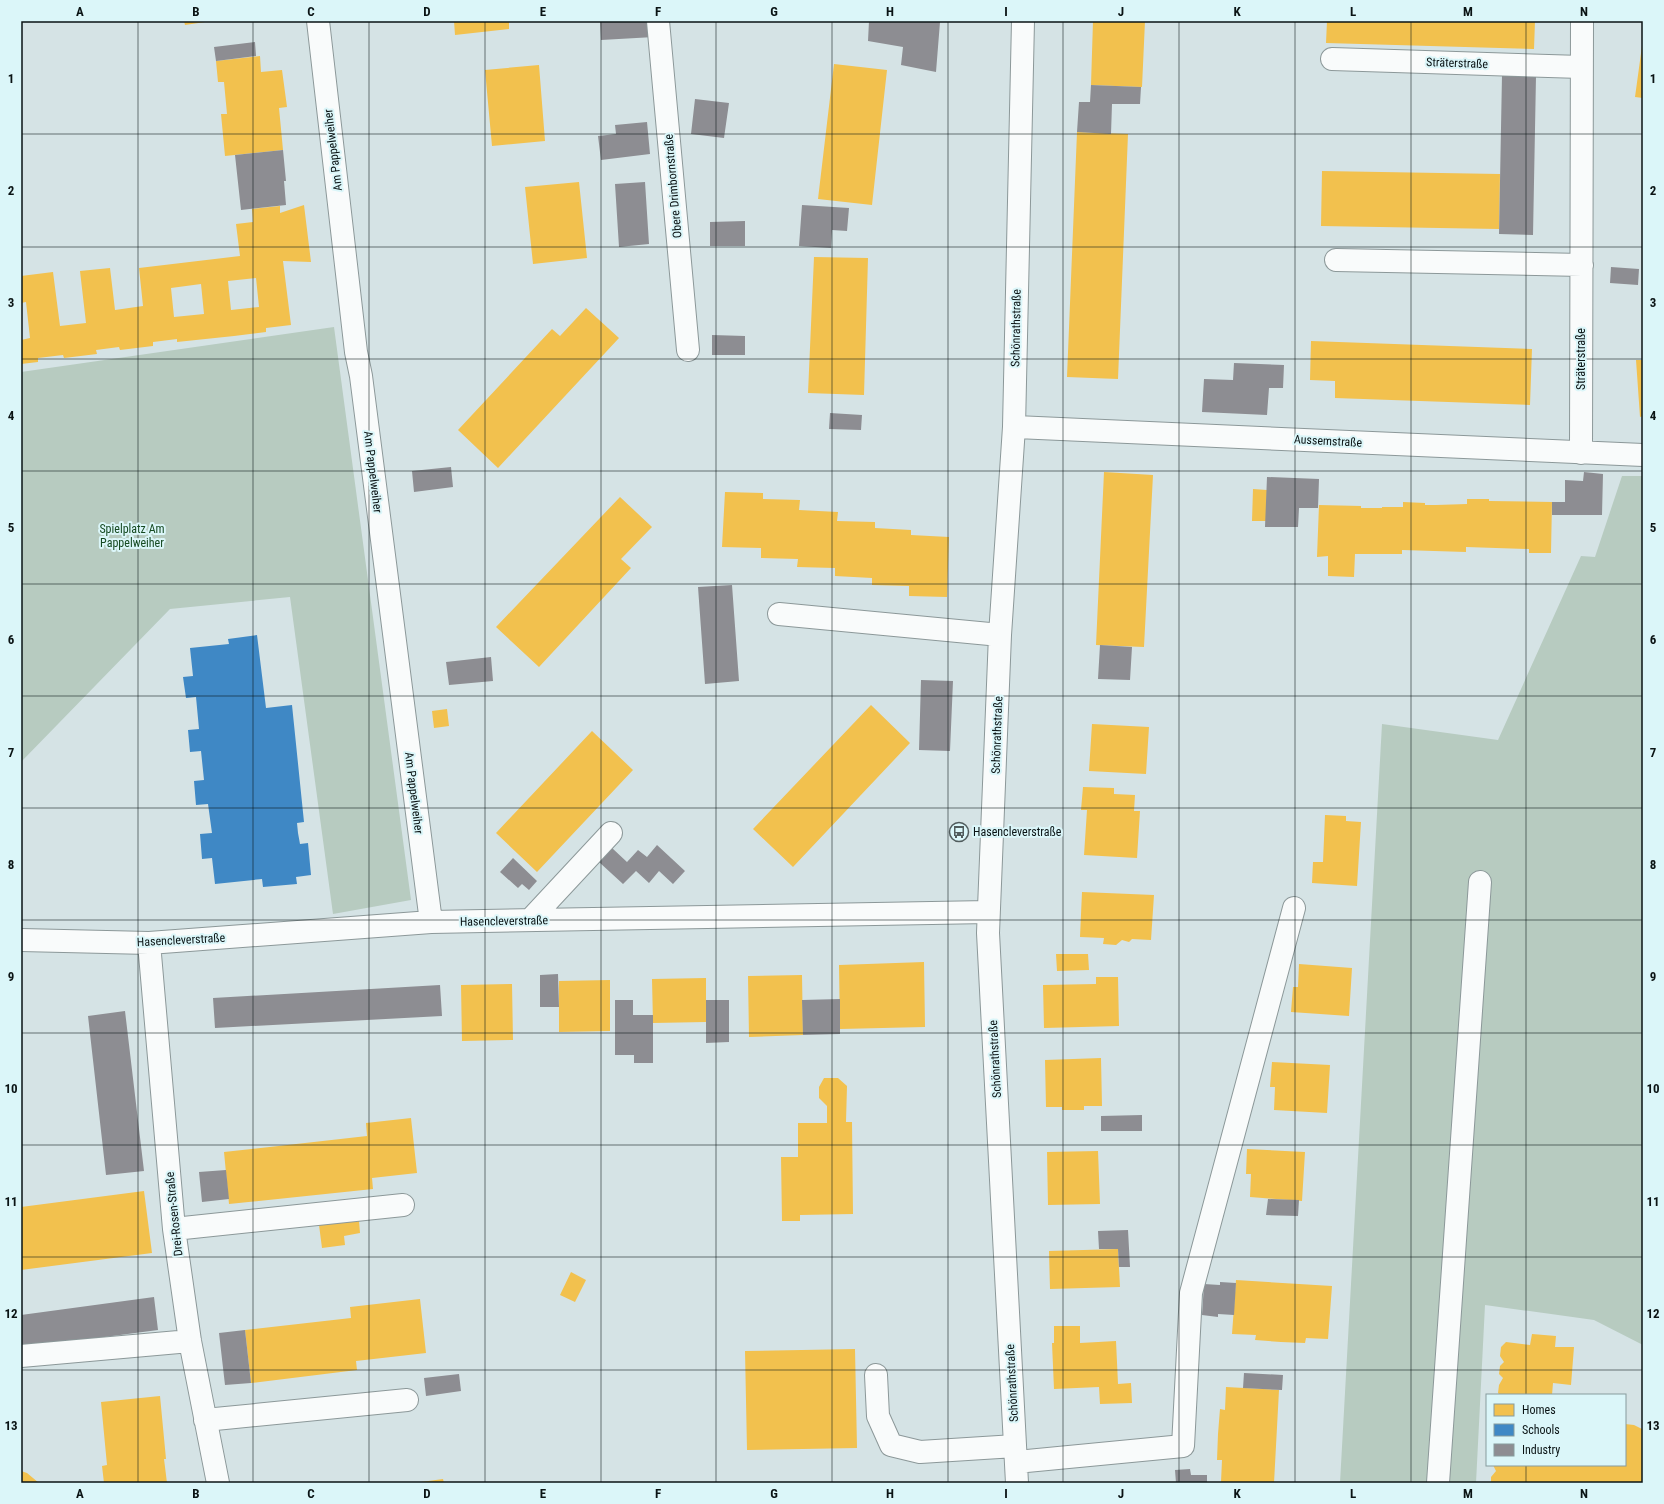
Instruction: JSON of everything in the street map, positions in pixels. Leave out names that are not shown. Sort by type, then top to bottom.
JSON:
[{"type":"street","name":"Am Pappelweiher","points":[[318,21],[356,352],[361,376],[431,922]]},
{"type":"street","name":"Obere Drimbornstraße","points":[[658,21],[688,350]]},
{"type":"street","name":"Schönrathstraße","points":[[1018,1483],[988,912],[993,829],[1000,635],[1014,427],[1023,21]]},
{"type":"street","name":"Sträterstraße","points":[[1581,453],[1582,21]]},
{"type":"street","name":"Sträterstraße","points":[[1332,59],[1581,67]]},
{"type":"street","points":[[1336,260],[1582,265]]},
{"type":"street","name":"Aussemstraße","points":[[1014,427],[1643,455]]},
{"type":"street","points":[[779,614],[1000,635]]},
{"type":"street","points":[[530,920],[611,833]]},
{"type":"street","points":[[1438,1483],[1480,882]]},
{"type":"street","points":[[876,1374],[878,1416],[891,1445],[920,1452],[1016,1454],[1183,1446],[1191,1293],[1294,908]]},
{"type":"street","name":"Hasencleverstraße","points":[[21,940],[149,943],[431,922],[988,912]]},
{"type":"street","name":"Drei-Rosen-Straße","points":[[149,943],[174,1229],[190,1341],[218,1483]]},
{"type":"street","points":[[174,1229],[403,1205]]},
{"type":"street","points":[[21,1356],[190,1341]]},
{"type":"street","points":[[205,1420],[407,1400]]},
{"type":"green space","name":"Spielplatz Am Pappelweiher","points":[[334,327],[411,900],[333,914],[290,597],[170,609],[21,762],[21,372]]},
{"type":"green space","points":[[1622,476],[1643,476],[1643,1345],[1594,1320],[1485,1305],[1476,1483],[1340,1483],[1382,724],[1498,740],[1581,556],[1595,557]]},
{"type":"building: Homes","points":[[184,21],[205,21],[205,22],[185,25]]},
{"type":"building: Homes","points":[[454,21],[509,21],[509,29],[455,35]]},
{"type":"building: Homes","points":[[1093,21],[1145,21],[1142,87],[1091,85]]},
{"type":"building: Homes","points":[[1327,21],[1535,21],[1534,49],[1326,43]]},
{"type":"building: Homes","points":[[1643,46],[1643,98],[1635,97]]},
{"type":"building: Homes","points":[[260,56],[261,72],[282,70],[287,107],[279,108],[283,150],[225,156],[221,114],[227,114],[224,82],[218,82],[216,61]]},
{"type":"building: Homes","points":[[834,64],[887,70],[872,205],[818,199]]},
{"type":"building: Homes","points":[[539,65],[545,141],[492,146],[485,70]]},
{"type":"building: Homes","points":[[1077,132],[1128,134],[1118,379],[1067,377]]},
{"type":"building: Homes","points":[[1322,171],[1500,174],[1499,229],[1321,226]]},
{"type":"building: Homes","points":[[579,182],[587,258],[533,264],[525,187]]},
{"type":"building: Homes","points":[[304,205],[311,262],[283,261],[291,325],[266,328],[266,332],[177,342],[177,339],[153,342],[153,346],[120,350],[119,347],[96,350],[97,354],[64,358],[63,355],[38,358],[38,362],[21,364],[21,340],[30,338],[26,302],[21,303],[21,276],[53,272],[60,326],[86,323],[80,271],[110,268],[115,310],[143,306],[139,268],[240,256],[236,224],[253,222],[252,209],[280,206],[280,213]],"holes":[[[256,278],[259,307],[231,310],[228,281]],[[201,284],[204,314],[174,317],[171,288]]]},
{"type":"building: Homes","points":[[814,257],[868,258],[864,395],[808,393]]},
{"type":"building: Homes","points":[[586,308],[619,338],[498,468],[458,430],[552,329],[560,336]]},
{"type":"building: Homes","points":[[1311,341],[1532,349],[1530,405],[1335,398],[1335,381],[1310,380]]},
{"type":"building: Homes","points":[[1636,360],[1643,360],[1643,416],[1640,417]]},
{"type":"building: Homes","points":[[1104,472],[1153,475],[1144,647],[1096,645]]},
{"type":"building: Homes","points":[[1253,489],[1267,490],[1266,521],[1252,521]]},
{"type":"building: Homes","points":[[725,492],[763,493],[763,499],[800,500],[799,510],[838,512],[837,521],[875,522],[875,528],[911,530],[911,535],[949,537],[947,597],[909,596],[909,586],[872,585],[872,578],[835,576],[835,568],[797,567],[798,559],[761,558],[761,548],[722,547]]},
{"type":"building: Homes","points":[[620,497],[652,527],[621,559],[631,568],[539,667],[496,627]]},
{"type":"building: Homes","points":[[1467,499],[1489,499],[1489,501],[1552,502],[1551,553],[1529,553],[1529,549],[1466,547],[1466,552],[1402,550],[1402,554],[1355,554],[1354,577],[1328,576],[1328,556],[1317,557],[1319,505],[1382,508],[1403,507],[1403,502],[1425,503],[1425,505],[1467,504]]},
{"type":"building: Homes","points":[[871,705],[910,743],[793,867],[753,829]]},
{"type":"building: Homes","points":[[447,709],[449,726],[434,728],[432,711]]},
{"type":"building: Homes","points":[[1092,724],[1149,727],[1146,774],[1089,771]]},
{"type":"building: Homes","points":[[592,731],[633,770],[537,872],[496,833]]},
{"type":"building: Homes","points":[[1083,787],[1114,788],[1114,794],[1135,795],[1134,811],[1140,811],[1137,858],[1084,855],[1087,810],[1081,810]]},
{"type":"building: Homes","points":[[1325,815],[1346,816],[1346,821],[1361,822],[1357,886],[1312,883],[1313,862],[1323,862]]},
{"type":"building: Homes","points":[[1082,892],[1154,895],[1151,940],[1132,939],[1129,942],[1122,940],[1116,945],[1103,944],[1104,938],[1080,937]]},
{"type":"building: Homes","points":[[1056,954],[1088,954],[1089,970],[1057,971]]},
{"type":"building: Homes","points":[[924,962],[925,1027],[840,1029],[839,965]]},
{"type":"building: Homes","points":[[1299,964],[1352,968],[1349,1016],[1291,1012],[1293,987],[1298,987]]},
{"type":"building: Homes","points":[[802,975],[803,1035],[749,1037],[748,976]]},
{"type":"building: Homes","points":[[1096,977],[1118,977],[1119,1026],[1044,1028],[1043,985],[1096,984]]},
{"type":"building: Homes","points":[[706,978],[706,1022],[653,1023],[652,979]]},
{"type":"building: Homes","points":[[610,980],[610,1031],[559,1032],[559,981]]},
{"type":"building: Homes","points":[[512,984],[513,1040],[462,1041],[461,985]]},
{"type":"building: Homes","points":[[1101,1058],[1102,1106],[1084,1106],[1084,1110],[1062,1110],[1062,1107],[1046,1107],[1045,1060]]},
{"type":"building: Homes","points":[[1272,1062],[1330,1065],[1327,1113],[1274,1110],[1275,1087],[1270,1087]]},
{"type":"building: Homes","points":[[824,1078],[838,1078],[847,1086],[846,1122],[852,1122],[853,1214],[800,1215],[800,1221],[782,1221],[781,1157],[798,1157],[798,1123],[827,1123],[827,1106],[819,1098],[819,1087]]},
{"type":"building: Homes","points":[[411,1118],[417,1173],[372,1178],[373,1189],[229,1204],[224,1152],[367,1136],[366,1123]]},
{"type":"building: Homes","points":[[1247,1149],[1305,1152],[1302,1201],[1250,1197],[1251,1174],[1246,1174]]},
{"type":"building: Homes","points":[[1098,1151],[1100,1204],[1048,1205],[1047,1152]]},
{"type":"building: Homes","points":[[144,1191],[152,1253],[21,1270],[21,1207]]},
{"type":"building: Homes","points":[[359,1221],[360,1233],[344,1236],[345,1245],[322,1248],[319,1225]]},
{"type":"building: Homes","points":[[1118,1249],[1120,1287],[1050,1289],[1049,1251]]},
{"type":"building: Homes","points":[[571,1272],[586,1280],[575,1302],[560,1295]]},
{"type":"building: Homes","points":[[1236,1280],[1332,1286],[1328,1339],[1306,1338],[1305,1343],[1281,1342],[1255,1340],[1256,1335],[1232,1334]]},
{"type":"building: Homes","points":[[420,1299],[426,1353],[356,1361],[357,1370],[251,1383],[245,1330],[351,1318],[350,1307]]},
{"type":"building: Homes","points":[[1054,1326],[1080,1326],[1080,1343],[1116,1341],[1118,1384],[1131,1383],[1132,1403],[1100,1404],[1099,1387],[1054,1389],[1052,1343],[1054,1343]]},
{"type":"building: Homes","points":[[1532,1334],[1556,1336],[1555,1347],[1574,1347],[1571,1385],[1553,1383],[1552,1394],[1499,1394],[1499,1385],[1503,1378],[1499,1374],[1500,1366],[1504,1362],[1500,1356],[1501,1347],[1506,1342],[1530,1345]]},
{"type":"building: Homes","points":[[855,1349],[857,1448],[747,1450],[745,1351]]},
{"type":"building: Homes","points":[[1226,1387],[1279,1390],[1274,1483],[1221,1482],[1222,1460],[1217,1460],[1218,1434],[1220,1409],[1225,1410]]},
{"type":"building: Homes","points":[[160,1396],[167,1483],[104,1483],[102,1466],[107,1465],[101,1402]]},
{"type":"building: Homes","points":[[1626,1424],[1634,1425],[1642,1429],[1643,1427],[1643,1483],[1491,1483],[1491,1477],[1496,1471],[1494,1466],[1626,1466]]},
{"type":"building: Homes","points":[[21,1471],[27,1473],[39,1483],[21,1483]]},
{"type":"building: Homes","points":[[443,1479],[444,1483],[421,1483],[421,1482]]},
{"type":"building: Schools","points":[[257,635],[266,708],[292,705],[304,822],[297,823],[298,833],[300,844],[308,843],[311,875],[296,877],[297,884],[263,887],[262,879],[215,884],[212,858],[202,859],[200,834],[212,833],[208,804],[196,805],[194,781],[204,780],[201,751],[190,752],[188,730],[199,729],[196,697],[186,698],[183,677],[193,676],[190,648],[229,644],[228,639]]},
{"type":"building: Industry","points":[[600,21],[654,21],[654,37],[601,40]]},
{"type":"building: Industry","points":[[869,21],[940,22],[936,72],[901,65],[903,47],[868,41]]},
{"type":"building: Industry","points":[[255,42],[256,56],[216,61],[214,47]]},
{"type":"building: Industry","points":[[1502,75],[1536,76],[1533,235],[1499,234]]},
{"type":"building: Industry","points":[[1091,85],[1141,87],[1140,104],[1112,104],[1111,134],[1077,132],[1079,102],[1090,102]]},
{"type":"building: Industry","points":[[695,99],[729,103],[724,138],[691,134]]},
{"type":"building: Industry","points":[[647,122],[650,154],[601,160],[598,136],[616,134],[615,125]]},
{"type":"building: Industry","points":[[283,150],[286,181],[284,181],[286,205],[241,210],[235,155]]},
{"type":"building: Industry","points":[[645,182],[649,244],[619,247],[615,184]]},
{"type":"building: Industry","points":[[802,205],[849,208],[847,231],[832,230],[831,248],[799,246]]},
{"type":"building: Industry","points":[[745,221],[745,246],[710,246],[710,222]]},
{"type":"building: Industry","points":[[1611,267],[1639,269],[1638,285],[1610,283]]},
{"type":"building: Industry","points":[[712,335],[745,336],[745,355],[712,355]]},
{"type":"building: Industry","points":[[1234,363],[1284,365],[1283,388],[1269,388],[1267,415],[1202,412],[1204,379],[1233,380]]},
{"type":"building: Industry","points":[[830,413],[862,415],[861,430],[829,429]]},
{"type":"building: Industry","points":[[451,467],[453,487],[414,492],[412,471]]},
{"type":"building: Industry","points":[[1584,472],[1603,474],[1602,515],[1552,515],[1552,502],[1565,502],[1565,480],[1583,481]]},
{"type":"building: Industry","points":[[1267,477],[1319,479],[1318,508],[1299,508],[1298,527],[1265,527]]},
{"type":"building: Industry","points":[[732,585],[739,681],[705,684],[698,587]]},
{"type":"building: Industry","points":[[1100,645],[1132,647],[1130,680],[1098,679]]},
{"type":"building: Industry","points":[[491,657],[493,681],[449,685],[446,662]]},
{"type":"building: Industry","points":[[921,680],[953,681],[950,751],[919,750]]},
{"type":"building: Industry","points":[[657,845],[685,871],[673,884],[659,871],[649,883],[636,871],[623,884],[599,862],[612,848],[627,862],[638,850],[647,857]]},
{"type":"building: Industry","points":[[513,858],[537,881],[529,890],[522,884],[518,888],[500,872]]},
{"type":"building: Industry","points":[[558,974],[559,1007],[540,1007],[540,975]]},
{"type":"building: Industry","points":[[440,985],[442,1016],[215,1028],[213,998]]},
{"type":"building: Industry","points":[[840,999],[840,1034],[803,1035],[802,1000]]},
{"type":"building: Industry","points":[[615,1000],[633,1000],[633,1015],[653,1015],[653,1063],[634,1063],[634,1055],[615,1055]]},
{"type":"building: Industry","points":[[706,1000],[729,1000],[729,1042],[706,1043]]},
{"type":"building: Industry","points":[[125,1011],[144,1171],[106,1175],[88,1016]]},
{"type":"building: Industry","points":[[1142,1115],[1142,1131],[1101,1131],[1101,1116]]},
{"type":"building: Industry","points":[[226,1170],[229,1199],[202,1202],[199,1172]]},
{"type":"building: Industry","points":[[1268,1199],[1299,1200],[1298,1216],[1266,1215]]},
{"type":"building: Industry","points":[[1128,1230],[1130,1267],[1119,1267],[1118,1249],[1099,1249],[1098,1231]]},
{"type":"building: Industry","points":[[1220,1282],[1236,1283],[1234,1315],[1218,1314],[1218,1317],[1202,1315],[1204,1284],[1220,1285]]},
{"type":"building: Industry","points":[[154,1297],[158,1330],[21,1348],[21,1315]]},
{"type":"building: Industry","points":[[245,1330],[251,1383],[225,1385],[219,1333]]},
{"type":"building: Industry","points":[[1244,1373],[1283,1375],[1282,1390],[1243,1388]]},
{"type":"building: Industry","points":[[459,1374],[461,1391],[426,1396],[424,1378]]},
{"type":"building: Industry","points":[[1190,1469],[1191,1475],[1207,1475],[1207,1483],[1176,1483],[1175,1470]]},
{"type":"place","name":"Hasencleverstraße","points":[[959,832]]}]
